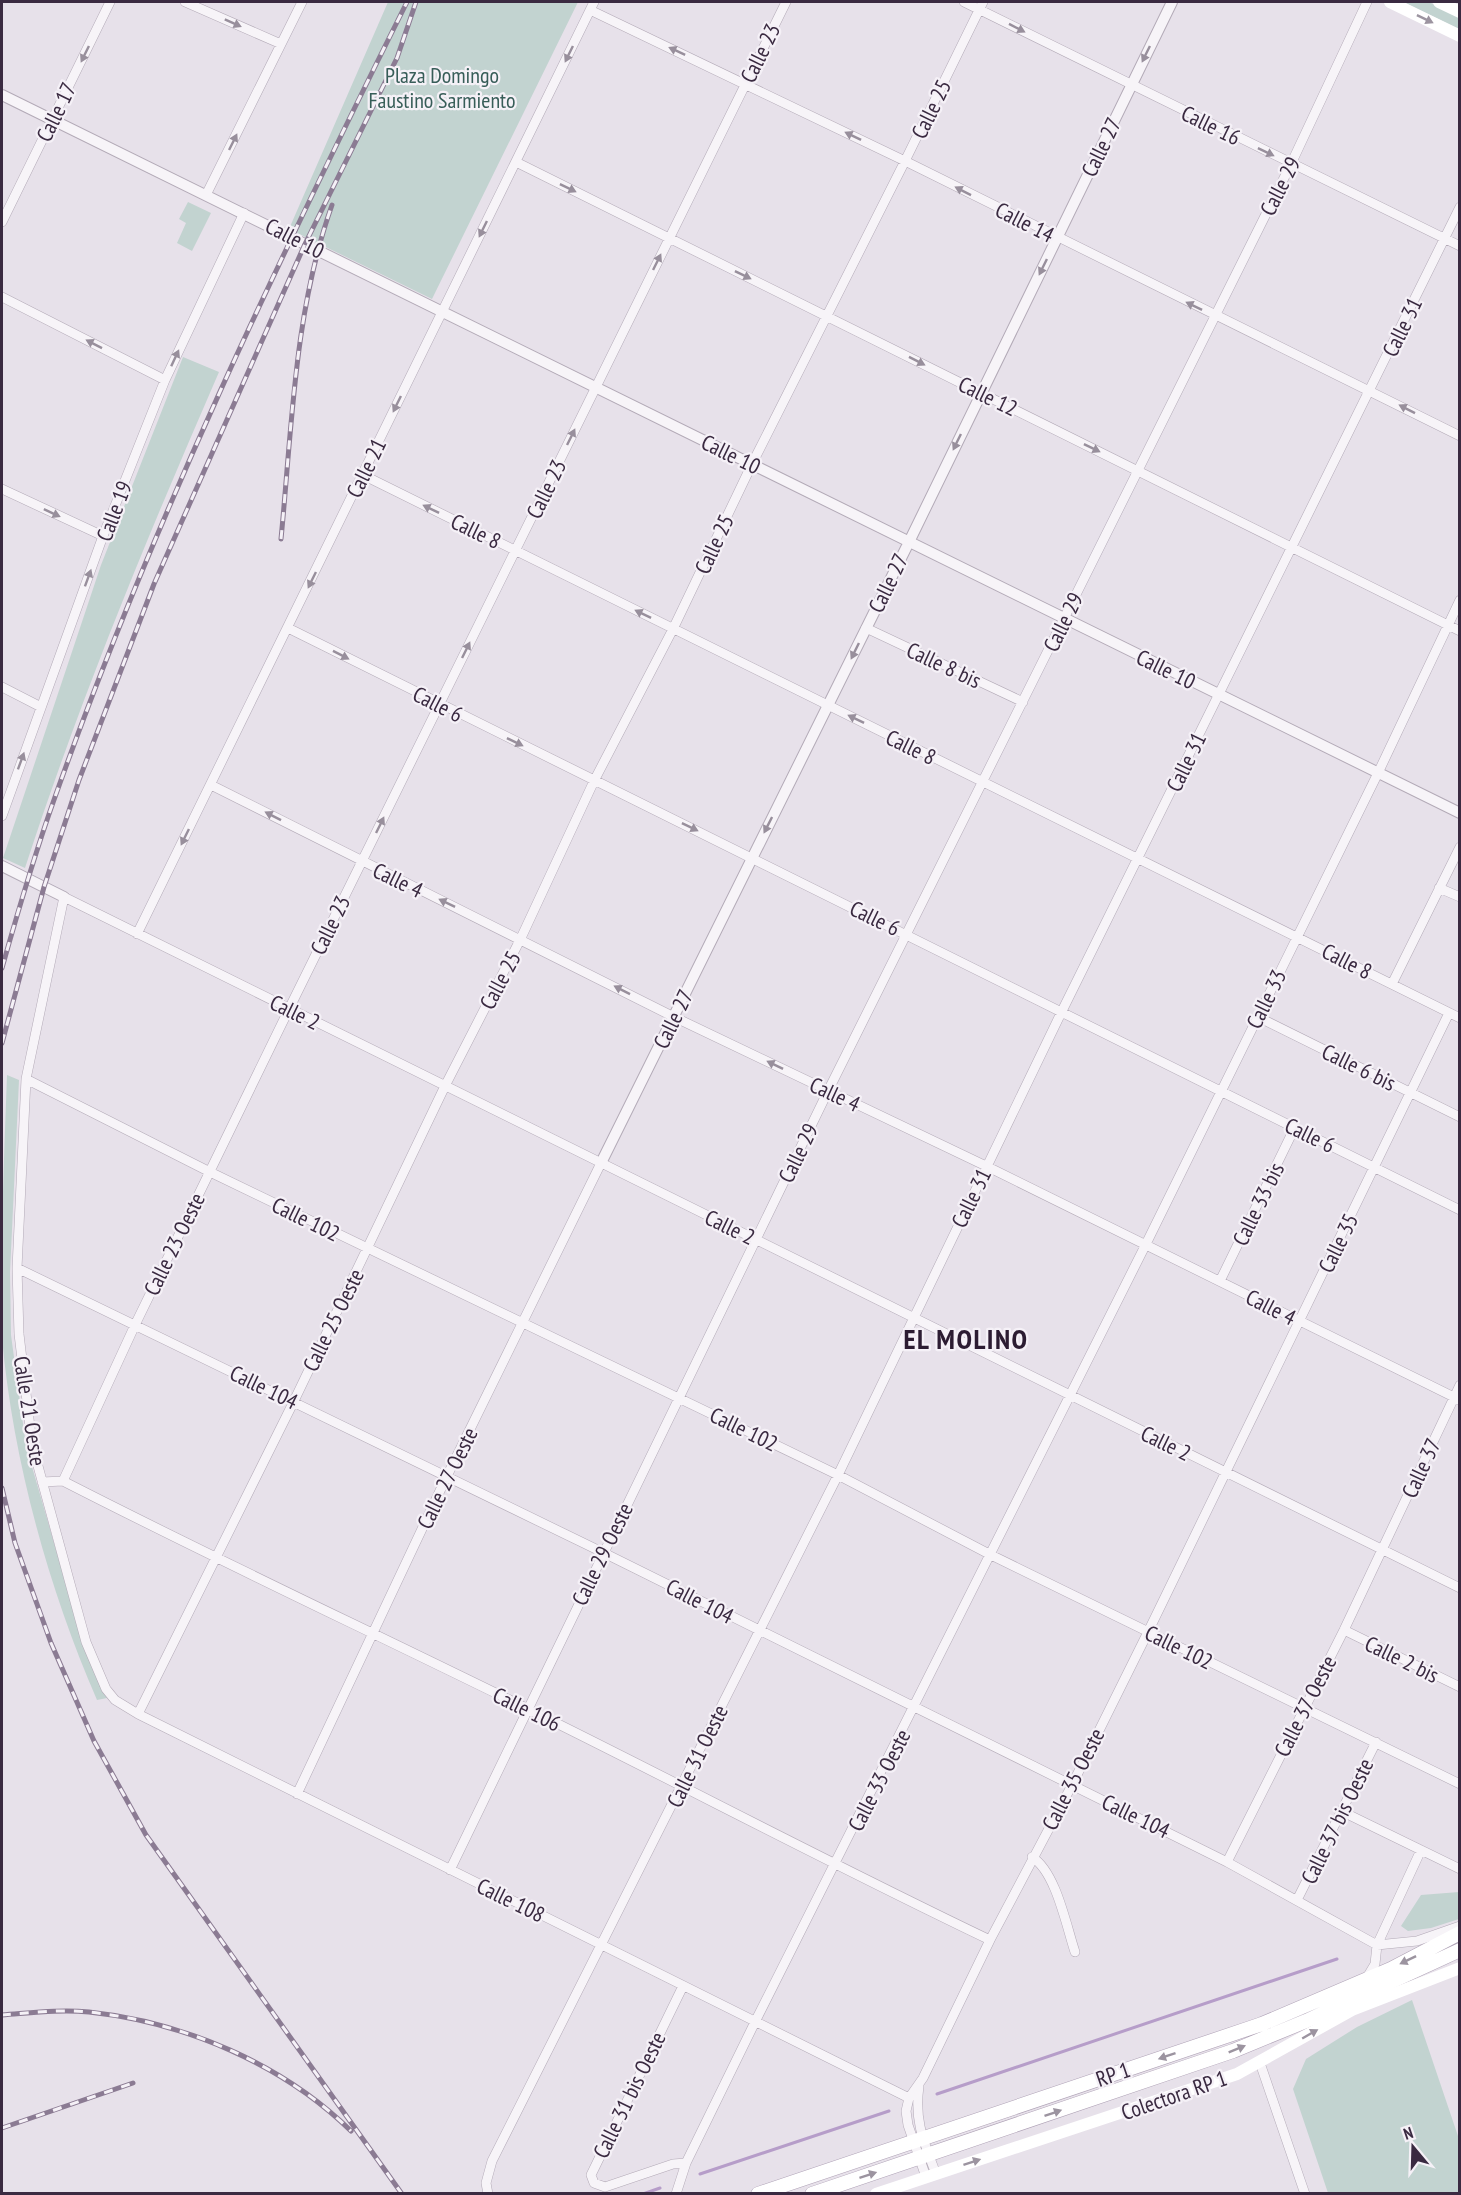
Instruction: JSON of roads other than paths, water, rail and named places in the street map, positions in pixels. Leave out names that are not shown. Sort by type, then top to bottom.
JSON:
[{"type":"main road","points":[[1390,2],[1460,36]]},
{"type":"main road","points":[[1439,2],[1460,12]]},
{"type":"main road","name":"RP 1","points":[[758,2193],[1262,2024],[1429,1951],[1460,1933]]},
{"type":"main road","name":"RP 1","points":[[812,2193],[1233,2051],[1317,2016],[1460,1950]]},
{"type":"main road","name":"Colectora RP 1","points":[[878,2193],[1191,2091],[1260,2063],[1352,2010],[1460,1968]]},
{"type":"street","name":"Calle 17","points":[[2,222],[110,2]]},
{"type":"street","points":[[185,2],[281,44]]},
{"type":"street","points":[[206,195],[302,2]]},
{"type":"street","name":"Calle 23","points":[[289,1009],[786,2]]},
{"type":"street","name":"Calle 16","points":[[964,2],[981,5],[1131,86],[1460,246]]},
{"type":"street","name":"Calle 27","points":[[600,1163],[909,542],[1172,2]]},
{"type":"street","name":"Calle 29","points":[[756,1240],[828,1090],[1291,164],[1367,2]]},
{"type":"street","name":"Calle 25","points":[[445,1086],[521,938],[594,781],[673,629],[752,464],[906,161],[981,5]]},
{"type":"street","name":"Calle 14","points":[[592,6],[1460,436]]},
{"type":"street","name":"Calle 21","points":[[137,934],[592,6]]},
{"type":"street","name":"Calle 10","points":[[2,94],[1460,813]]},
{"type":"street","name":"Calle 12","points":[[516,162],[1460,631]]},
{"type":"street","name":"Calle 31","points":[[913,1318],[1062,1011],[1371,391],[1460,207]]},
{"type":"street","name":"Calle 19","points":[[2,816],[103,536],[165,380],[244,213]]},
{"type":"street","points":[[2,297],[165,380]]},
{"type":"street","name":"Calle 8","points":[[363,475],[1460,1018]]},
{"type":"street","points":[[2,489],[103,536]]},
{"type":"street","name":"Calle 33","points":[[1071,1396],[1378,773],[1460,600]]},
{"type":"street","name":"Calle 6","points":[[288,628],[1460,1210]]},
{"type":"street","name":"Calle 8 bis","points":[[866,628],[1023,702]]},
{"type":"street","points":[[2,687],[41,707]]},
{"type":"street","name":"Calle 4","points":[[211,785],[361,862],[521,938],[674,1017],[1146,1244],[1456,1399]]},
{"type":"street","points":[[1392,984],[1460,847]]},
{"type":"street","name":"Calle 2","points":[[2,866],[1460,1588]]},
{"type":"street","points":[[1439,888],[1460,897]]},
{"type":"street","name":"Calle 21 Oeste","points":[[63,897],[26,1079],[17,1268],[22,1365],[33,1444],[42,1482],[87,1642],[106,1689],[115,1700]]},
{"type":"street","name":"Calle 23 Oeste","points":[[63,1481],[135,1325],[289,1009]]},
{"type":"street","name":"Calle 35","points":[[1226,1473],[1449,1013]]},
{"type":"street","name":"Calle 6 bis","points":[[1258,1017],[1460,1117]]},
{"type":"street","name":"Calle 102","points":[[26,1079],[210,1172],[838,1475],[991,1555],[1460,1784]]},
{"type":"street","name":"Calle 25 Oeste","points":[[138,1714],[294,1401],[445,1086]]},
{"type":"street","name":"Calle 33 bis","points":[[1220,1281],[1295,1127]]},
{"type":"street","name":"Calle 27 Oeste","points":[[297,1794],[446,1478],[600,1163]]},
{"type":"street","name":"Calle 29 Oeste","points":[[450,1870],[602,1552],[756,1240]]},
{"type":"street","name":"Calle 104","points":[[17,1268],[602,1552],[1227,1862],[1377,1945]]},
{"type":"street","name":"Calle 31 Oeste","points":[[488,2193],[486,2183],[492,2161],[838,1475],[913,1318]]},
{"type":"street","name":"Calle 37","points":[[1382,1550],[1456,1399],[1460,1385]]},
{"type":"street","name":"Calle 33 Oeste","points":[[677,2192],[686,2163],[755,2022],[836,1866],[1071,1396]]},
{"type":"street","name":"Calle 35 Oeste","points":[[909,2098],[919,2084],[1032,1857],[1072,1785],[1226,1473]]},
{"type":"street","points":[[42,1482],[63,1481]]},
{"type":"street","name":"Calle 106","points":[[63,1481],[214,1558],[528,1709],[836,1866],[990,1940]]},
{"type":"street","name":"Calle 37 Oeste","points":[[1227,1862],[1382,1550]]},
{"type":"street","name":"Calle 2 bis","points":[[1344,1630],[1460,1687]]},
{"type":"street","name":"Calle 108","points":[[115,1700],[138,1714],[297,1794],[909,2098]]},
{"type":"street","name":"Calle 37 bis Oeste","points":[[1297,1900],[1376,1742]]},
{"type":"street","points":[[1341,1811],[1460,1869]]},
{"type":"street","points":[[1366,1979],[1375,1964],[1377,1945],[1421,1850]]},
{"type":"street","points":[[1032,1857],[1040,1862],[1050,1880],[1075,1952]]},
{"type":"street","points":[[1377,1945],[1417,1941],[1460,1926]]},
{"type":"street","name":"Calle 31 bis Oeste","points":[[683,1986],[591,2175],[594,2183],[605,2187],[674,2164],[686,2163]]},
{"type":"street","points":[[1260,2063],[1305,2193]]},
{"type":"street","name":"Calle 35 Oeste","points":[[918,2141],[916,2115],[919,2084]]},
{"type":"street","points":[[909,2098],[906,2110],[931,2175]]},
{"type":"waterway","points":[[937,2094],[1337,1959]]},
{"type":"waterway","points":[[700,2174],[889,2111]]},
{"type":"waterway","points":[[643,2194],[660,2188]]},
{"type":"railway","points":[[2,968],[55,797],[93,695],[175,493],[311,197],[407,2]]},
{"type":"railway","points":[[2,1043],[44,887],[79,780],[154,584],[305,244],[397,58],[416,2]]},
{"type":"railway","points":[[281,539],[296,370],[302,328],[319,245],[332,205]]},
{"type":"railway","points":[[2,1488],[15,1543],[51,1643],[94,1741],[146,1835],[402,2194]]},
{"type":"railway","points":[[2,2015],[56,2011],[89,2012],[125,2017],[196,2036],[230,2050],[295,2086],[351,2131]]},
{"type":"railway","points":[[2,2128],[133,2083]]},
{"type":"district","name":"EL MOLINO","points":[[966,1338]]},
{"type":"park label","name":"Plaza Domingo Faustino Sarmiento","points":[[442,88]]}]
